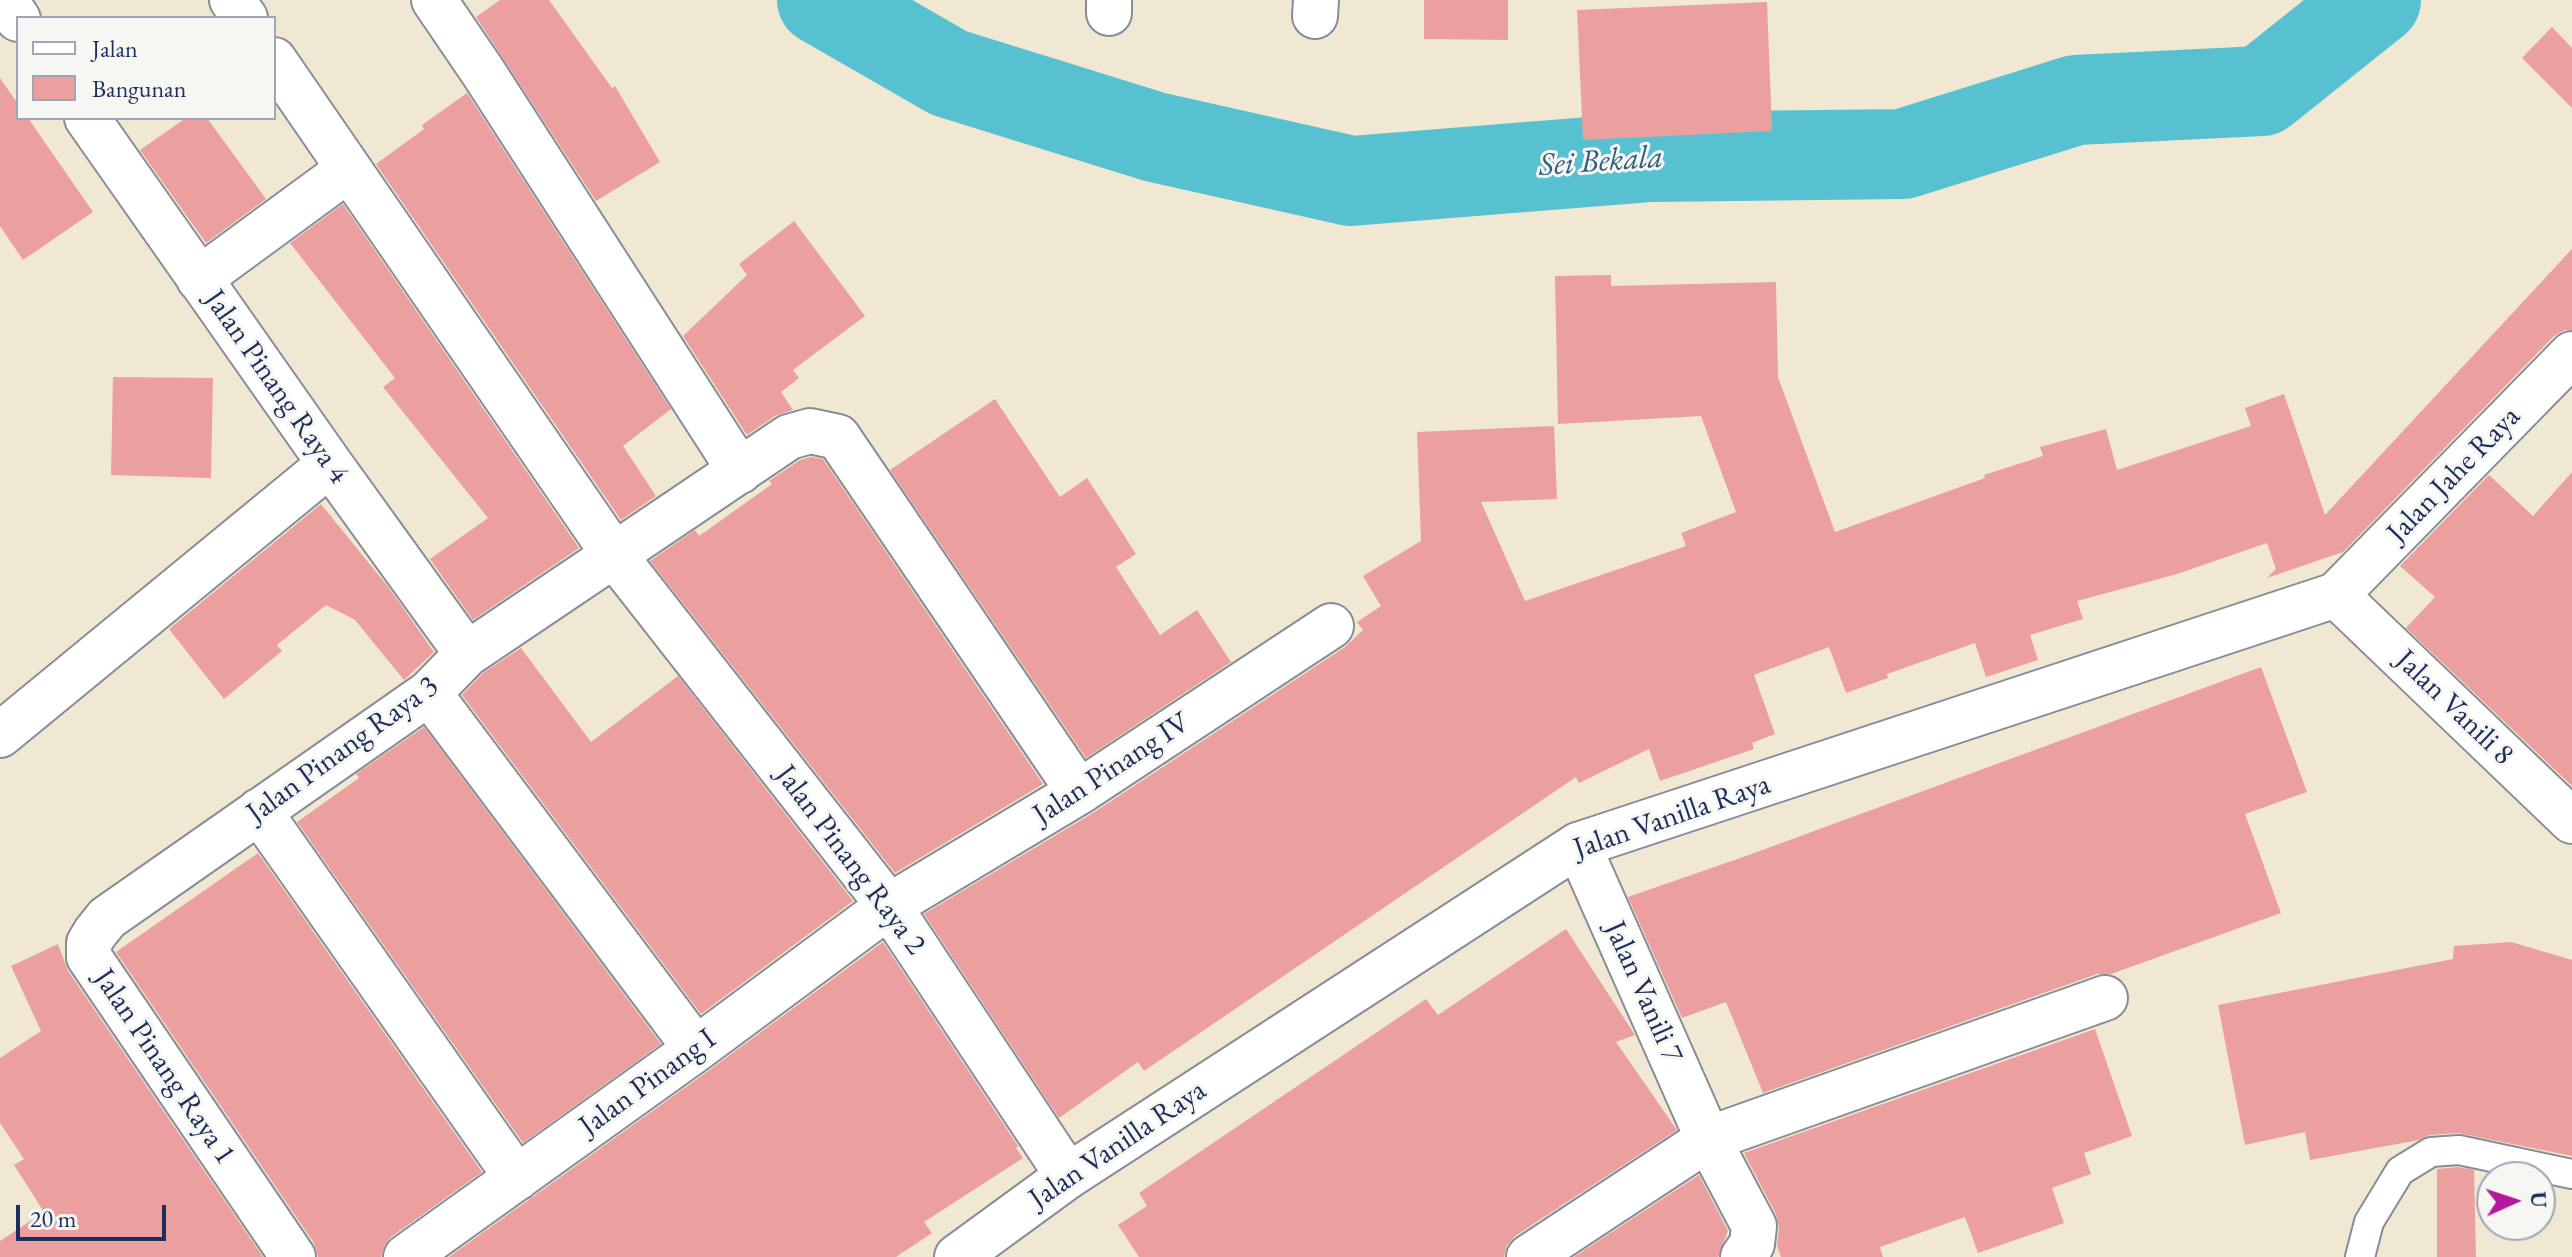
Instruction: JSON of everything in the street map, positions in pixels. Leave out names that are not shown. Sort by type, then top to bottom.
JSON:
[{"type":"street","points":[[434,0],[740,471]]},
{"type":"street","name":"Jalan Pinang Raya 2","points":[[276,63],[615,556],[889,906],[1068,1176]]},
{"type":"street","name":"Jalan Pinang Raya 4","points":[[88,120],[467,654]]},
{"type":"street","points":[[199,279],[349,169]]},
{"type":"street","name":"Jalan Jahe Raya","points":[[2336,595],[2572,354]]},
{"type":"street","name":"Jalan Pinang Raya 3","points":[[89,957],[89,943],[107,918],[429,693],[467,654],[789,437],[810,431],[838,437],[1079,792]]},
{"type":"street","points":[[0,735],[330,464]]},
{"type":"street","name":"Jalan Vanili 8","points":[[2336,595],[2572,821]]},
{"type":"street","name":"Jalan Vanilla Raya","points":[[957,1257],[1068,1176],[1578,845],[2336,595]]},
{"type":"street","name":"Jalan Pinang IV","points":[[889,906],[1079,792],[1331,626]]},
{"type":"street","points":[[429,693],[696,1049]]},
{"type":"street","points":[[259,811],[517,1178]]},
{"type":"street","name":"Jalan Vanili 7","points":[[1578,845],[1708,1139],[1754,1226],[1752,1244],[1743,1257]]},
{"type":"street","name":"Jalan Pinang I","points":[[406,1257],[889,906]]},
{"type":"street","name":"Jalan Pinang Raya 1","points":[[89,957],[293,1257]]},
{"type":"street","points":[[1529,1257],[1708,1139],[2105,998]]},
{"type":"lane","points":[[2360,1257],[2369,1222],[2400,1171],[2431,1152],[2459,1150],[2572,1174]]},
{"type":"building","points":[[500,0],[549,0],[612,88],[615,86],[660,162],[596,201],[476,17]]},
{"type":"building","points":[[1424,0],[1508,0],[1508,40],[1424,39]]},
{"type":"building","points":[[1767,2],[1772,131],[1583,140],[1577,10]]},
{"type":"building","points":[[2552,27],[2572,48],[2572,108],[2522,58]]},
{"type":"building","points":[[0,78],[16,101],[16,120],[29,120],[93,212],[23,260],[0,226]]},
{"type":"building","points":[[467,93],[671,409],[623,446],[656,496],[621,520],[376,164],[424,129],[422,125]]},
{"type":"building","points":[[183,120],[208,120],[266,199],[206,243],[140,150]]},
{"type":"building","points":[[343,204],[579,548],[473,620],[430,559],[488,518],[383,387],[395,378],[290,243]]},
{"type":"building","points":[[794,221],[865,316],[793,370],[799,378],[781,392],[793,410],[775,416],[747,435],[683,336],[747,275],[739,264]]},
{"type":"building","points":[[2572,249],[2572,330],[2554,336],[2343,552],[2267,578],[2276,569],[2267,543],[2177,574],[2077,601],[2083,619],[2030,635],[2038,660],[1986,677],[1975,643],[1887,674],[1888,678],[1846,693],[1829,647],[1754,675],[1775,734],[1752,743],[1754,749],[1660,781],[1649,749],[1579,783],[1576,777],[1144,1071],[1138,1062],[1059,1118],[924,914],[1093,813],[1345,647],[1363,630],[1357,622],[1381,606],[1363,576],[1421,541],[1417,432],[1554,426],[1557,499],[1481,502],[1525,601],[1686,546],[1681,533],[1736,512],[1701,416],[1558,424],[1555,276],[1611,275],[1611,286],[1776,282],[1778,377],[1835,532],[1985,478],[1984,475],[2043,456],[2040,447],[2106,429],[2117,470],[2251,426],[2245,408],[2284,394],[2325,515]]},
{"type":"building","points":[[113,377],[213,378],[211,478],[111,475]]},
{"type":"building","points":[[995,399],[1060,497],[1087,478],[1136,554],[1116,567],[1160,635],[1197,610],[1231,662],[1086,758],[890,470]]},
{"type":"building","points":[[811,457],[823,459],[1043,784],[895,873],[650,561],[695,530],[699,536],[772,484],[769,481],[800,460]]},
{"type":"building","points":[[2572,472],[2572,786],[2406,628],[2435,597],[2400,566],[2489,475],[2533,516]]},
{"type":"building","points":[[321,504],[389,588],[434,652],[404,680],[355,620],[326,605],[277,645],[282,651],[224,699],[169,629]]},
{"type":"building","points":[[521,648],[591,742],[678,676],[853,901],[701,1014],[462,695],[483,673]]},
{"type":"building","points":[[2261,667],[2307,792],[2245,814],[2281,913],[2111,974],[2097,974],[1763,1093],[1726,1002],[1682,1018],[1628,897]]},
{"type":"building","points":[[424,727],[661,1044],[523,1143],[297,822],[359,778],[356,774]]},
{"type":"building","points":[[258,853],[482,1172],[391,1237],[381,1257],[318,1257],[314,1243],[116,952]]},
{"type":"building","points":[[1566,929],[1635,1035],[1616,1042],[1677,1130],[1515,1236],[1507,1245],[1504,1257],[1139,1257],[1118,1225],[1147,1206],[1139,1193],[1426,999],[1438,1015]]},
{"type":"building","points":[[883,942],[1023,1158],[924,1222],[932,1233],[896,1257],[449,1257],[711,1069]]},
{"type":"building","points":[[2511,942],[2572,960],[2572,1156],[2458,1133],[2430,1135],[2419,1140],[2310,1160],[2305,1132],[2245,1145],[2218,1005],[2453,959],[2454,946]]},
{"type":"building","points":[[58,944],[68,971],[263,1257],[0,1257],[0,1241],[44,1212],[14,1165],[24,1159],[0,1123],[0,1058],[41,1031],[11,966]]},
{"type":"building","points":[[2095,1029],[2132,1136],[2084,1153],[2091,1174],[2052,1188],[2064,1223],[1978,1253],[1965,1217],[1880,1247],[1883,1257],[1781,1257],[1777,1245],[1779,1228],[1776,1214],[1744,1153]]},
{"type":"building","points":[[2458,1167],[2474,1170],[2476,1257],[2437,1257],[2437,1169]]},
{"type":"building","points":[[1699,1175],[1728,1231],[1718,1257],[1574,1257]]},
{"type":"waterway","name":"Sei Bekala","points":[[822,0],[949,73],[1155,137],[1351,181],[1651,157],[1903,154],[2076,100],[2262,91],[2376,0]]}]
